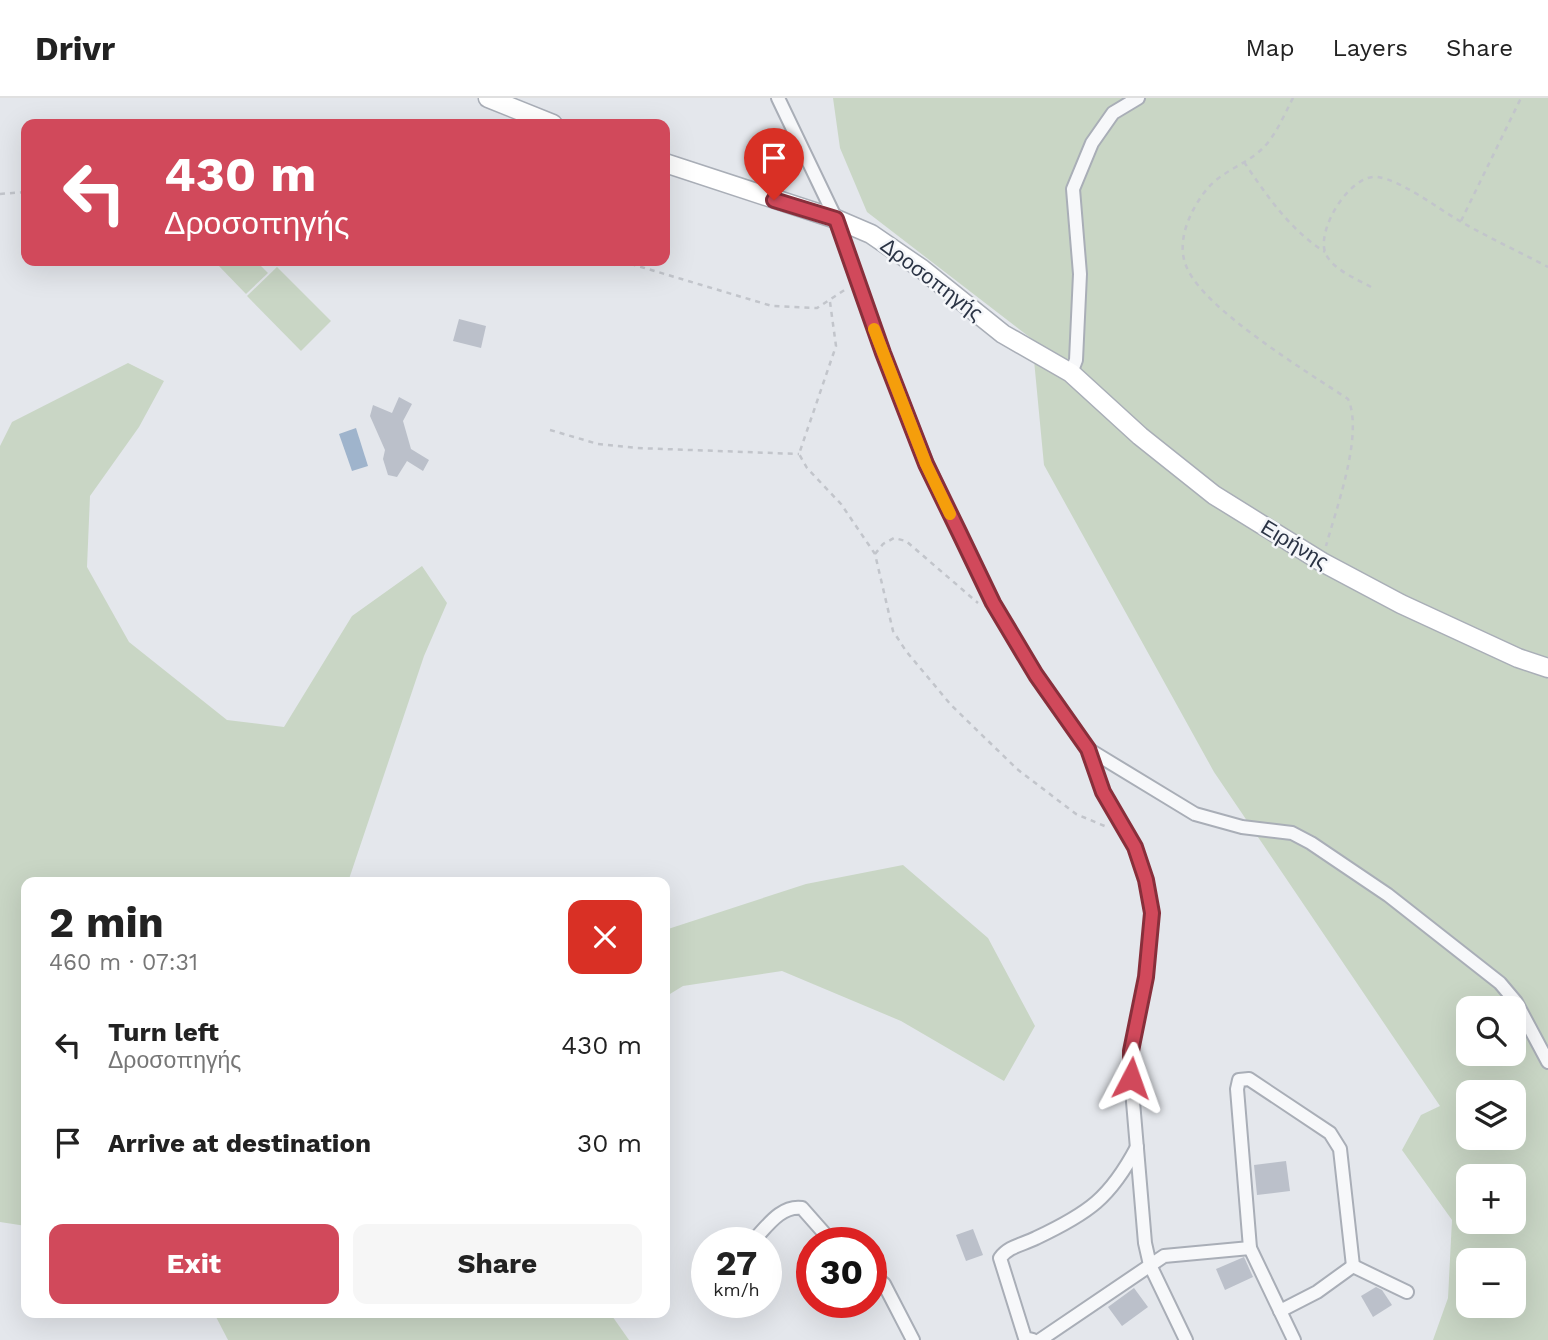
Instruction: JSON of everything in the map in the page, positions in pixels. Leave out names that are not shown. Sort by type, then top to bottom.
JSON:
[{"type":"street","points":[[488,98],[540,119]]},
{"type":"street","points":[[778,98],[836,219],[926,464],[993,603],[1036,675],[1088,749],[1103,792],[1127,831],[1146,880],[1152,913],[1146,977],[1131,1051],[1145,1242],[1150,1265],[1186,1340]]},
{"type":"street","points":[[1071,373],[1076,359],[1080,274],[1073,189],[1092,143],[1113,113],[1138,98]]},
{"type":"street","name":"Δροσοπηγής","points":[[670,165],[836,219],[871,234],[922,269],[1003,334],[1071,373]]},
{"type":"street","name":"Ειρήνης","points":[[1071,373],[1140,436],[1214,495],[1322,562],[1401,604],[1518,658],[1548,668]]},
{"type":"street","points":[[1088,749],[1195,814],[1242,827],[1292,832],[1345,865],[1500,983],[1516,1002],[1548,1062]]},
{"type":"street","points":[[1294,1340],[1250,1248],[1237,1089],[1239,1080],[1249,1079],[1330,1133],[1340,1149],[1353,1266]]},
{"type":"street","points":[[1033,1340],[1025,1338],[1000,1258],[1007,1248],[1039,1237],[1097,1205],[1115,1186],[1138,1146]]},
{"type":"street","points":[[767,1227],[784,1210],[792,1207],[802,1208],[819,1227]]},
{"type":"street","points":[[1040,1340],[1164,1256],[1250,1248]]},
{"type":"street","points":[[1353,1266],[1407,1292]]},
{"type":"street","points":[[1280,1311],[1317,1293],[1353,1266]]},
{"type":"street","points":[[887,1290],[913,1340]]},
{"type":"path","points":[[1293,98],[1262,149],[1208,187],[1190,215],[1184,252],[1187,269],[1201,287],[1250,333],[1348,399],[1353,411],[1353,436],[1322,562]]},
{"type":"path","points":[[1460,222],[1521,98]]},
{"type":"path","points":[[1243,161],[1278,210],[1306,240],[1325,252],[1333,263],[1371,286]]},
{"type":"path","points":[[1325,252],[1325,234],[1331,216],[1347,193],[1364,178],[1378,177],[1415,194],[1460,222],[1548,267]]},
{"type":"path","points":[[0,194],[21,192]]},
{"type":"path","points":[[638,266],[772,306],[817,308],[830,302],[857,280]]},
{"type":"path","points":[[830,302],[836,346],[799,454],[807,468],[841,504],[875,554],[893,631],[951,705],[1017,769],[1076,814],[1100,825],[1127,831]]},
{"type":"path","points":[[550,430],[586,441],[637,448],[799,454]]},
{"type":"path","points":[[875,554],[883,544],[894,538],[906,541],[980,604]]},
{"type":"green space","points":[[833,98],[1548,98],[1548,1340],[1433,1340],[1448,1298],[1452,1220],[1402,1150],[1421,1115],[1440,1106],[1214,772],[1044,465],[1032,339],[867,212],[840,148]]},
{"type":"green space","points":[[219,266],[261,266],[268,273],[246,294]]},
{"type":"green space","points":[[277,267],[331,321],[301,351],[247,296]]},
{"type":"green space","points":[[128,363],[164,381],[139,427],[90,496],[87,567],[129,642],[227,720],[284,727],[352,616],[422,566],[447,603],[424,656],[350,877],[21,877],[21,1225],[0,1222],[0,446],[12,422]]},
{"type":"green space","points":[[903,865],[988,938],[1035,1026],[1004,1081],[901,1021],[782,971],[683,986],[670,994],[670,928],[806,884]]},
{"type":"green space","points":[[217,1318],[614,1318],[629,1340],[228,1340]]},
{"type":"water","points":[[356,428],[368,466],[352,471],[339,434]]},
{"type":"building","points":[[459,319],[486,326],[481,348],[453,341]]},
{"type":"building","points":[[399,397],[412,404],[403,421],[411,449],[429,460],[423,471],[407,461],[397,477],[388,475],[383,459],[385,450],[370,416],[373,405],[392,413]]},
{"type":"building","points":[[1286,1161],[1290,1191],[1257,1195],[1254,1165]]},
{"type":"building","points":[[973,1229],[983,1255],[966,1261],[956,1235]]},
{"type":"building","points":[[1244,1257],[1253,1277],[1225,1290],[1216,1269]]},
{"type":"building","points":[[1376,1287],[1382,1290],[1392,1305],[1373,1317],[1361,1296]]},
{"type":"building","points":[[1134,1288],[1148,1307],[1122,1326],[1108,1307]]},
{"type":"slow traffic","points":[[874,329],[926,464],[950,514]]},
{"type":"route","points":[[774,200],[836,219],[926,464],[993,603],[1036,675],[1088,749],[1103,792],[1135,847],[1146,880],[1152,913],[1146,977],[1131,1051],[1131,1078]]}]
